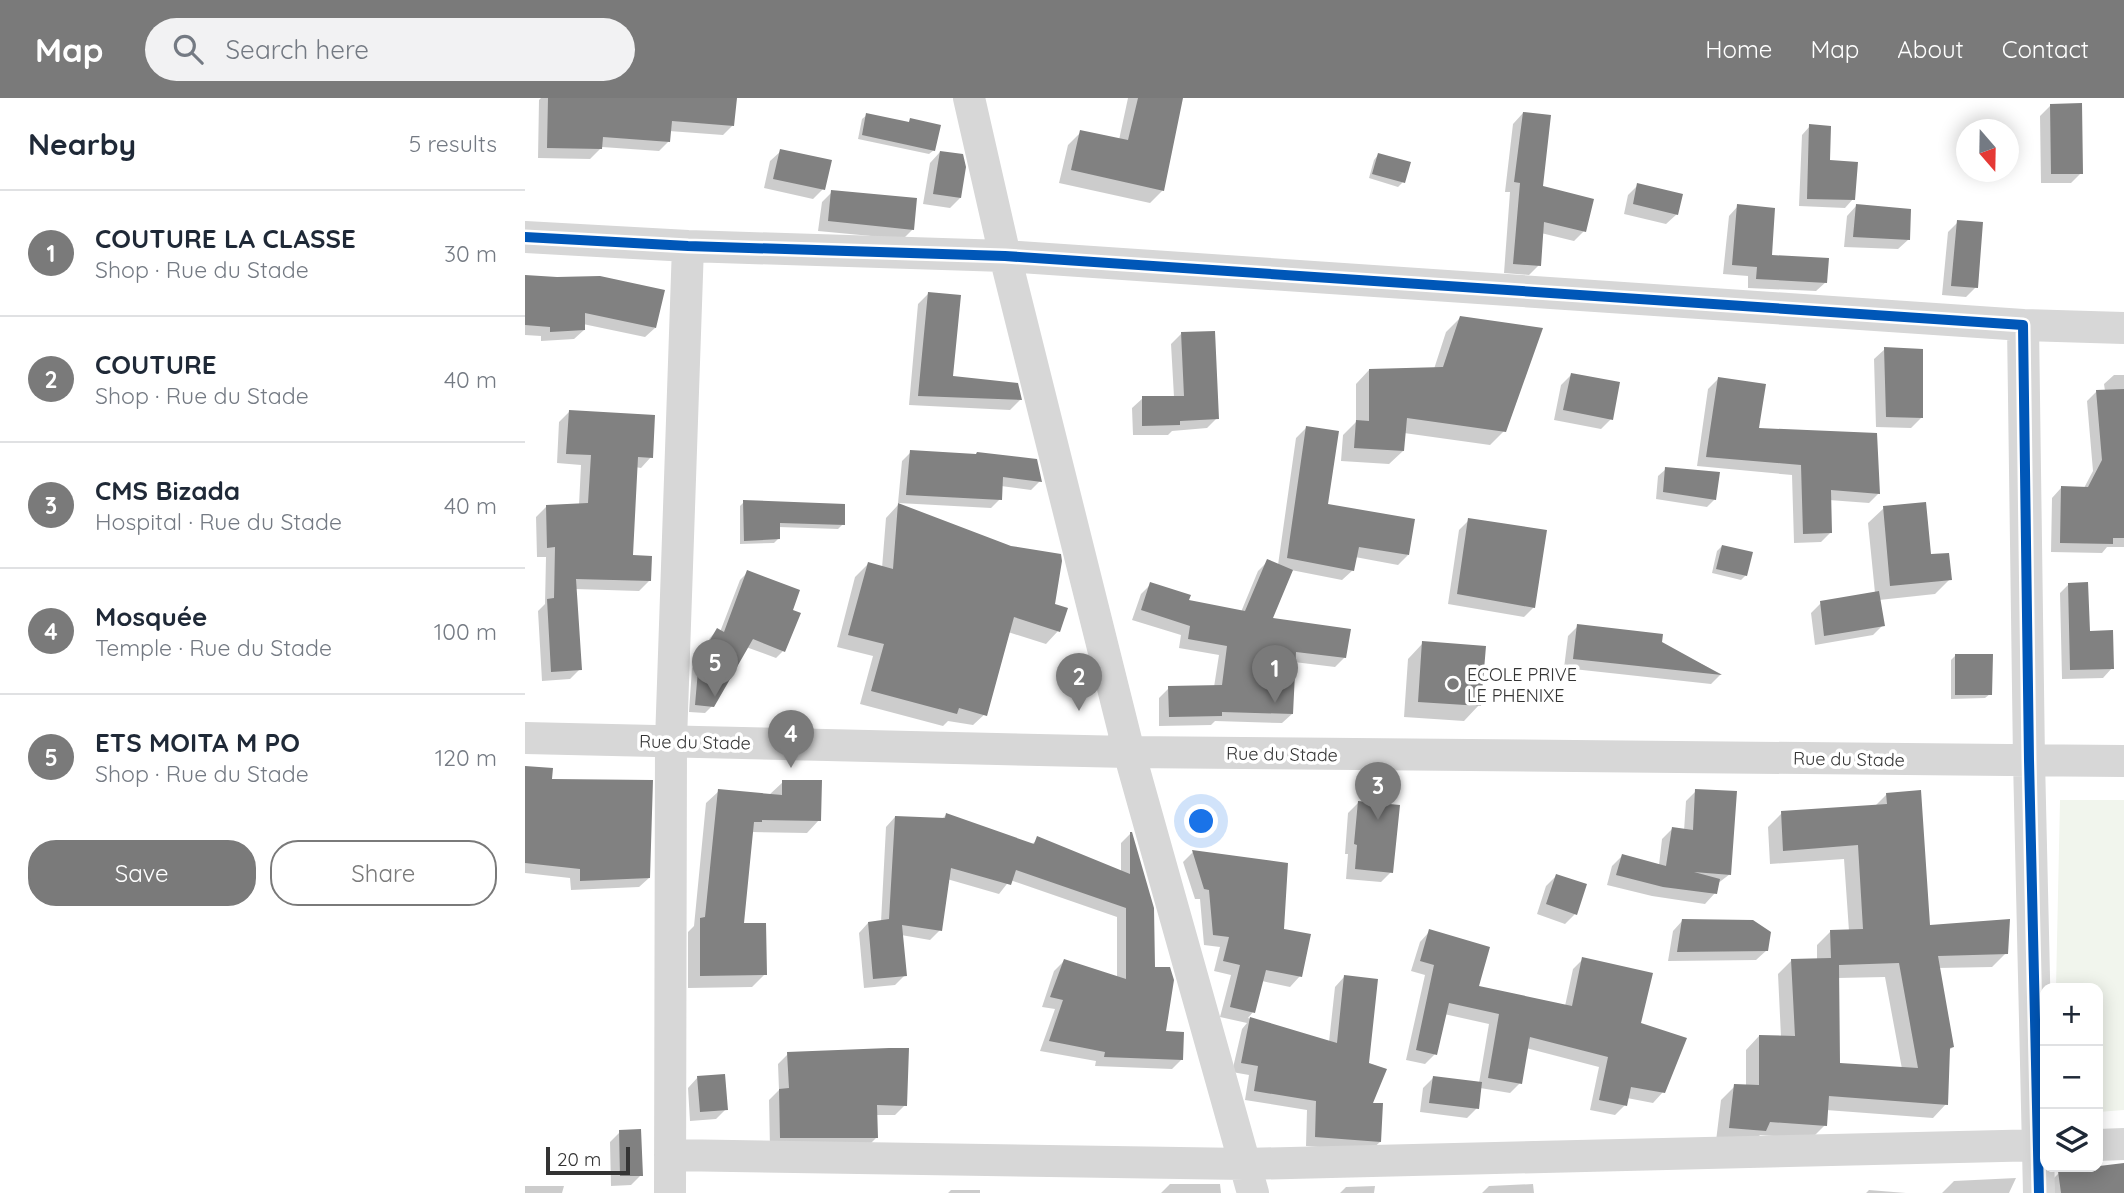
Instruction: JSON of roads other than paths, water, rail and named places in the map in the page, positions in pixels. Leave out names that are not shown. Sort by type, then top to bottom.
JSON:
[{"type":"street","points":[[969,98],[1005,256],[1129,752],[1249,1179]]},
{"type":"street","points":[[525,237],[688,246],[1005,256],[2023,325],[2124,328]]},
{"type":"street","points":[[670,1193],[671,741],[688,246]]},
{"type":"street","points":[[2023,325],[2029,760],[2040,1113]]},
{"type":"street","name":"Rue du Stade","points":[[525,738],[1129,752],[2124,761]]},
{"type":"street","points":[[2103,1145],[2124,1144]]},
{"type":"street","points":[[670,1155],[1249,1179],[2040,1145]]},
{"type":"street","points":[[2039,1193],[2040,1169]]},
{"type":"place","name":"ECOLE PRIVE LE PHENIXE","points":[[1453,684]]},
{"type":"place","name":"ETS MOITA M PO","points":[[715,697]]},
{"type":"place","name":"COUTURE LA CLASSE","points":[[1275,703]]},
{"type":"place","name":"COUTURE","points":[[1079,711]]},
{"type":"place","name":"Mosquée","points":[[791,768]]},
{"type":"place","name":"CMS Bizada","points":[[1378,820]]}]
